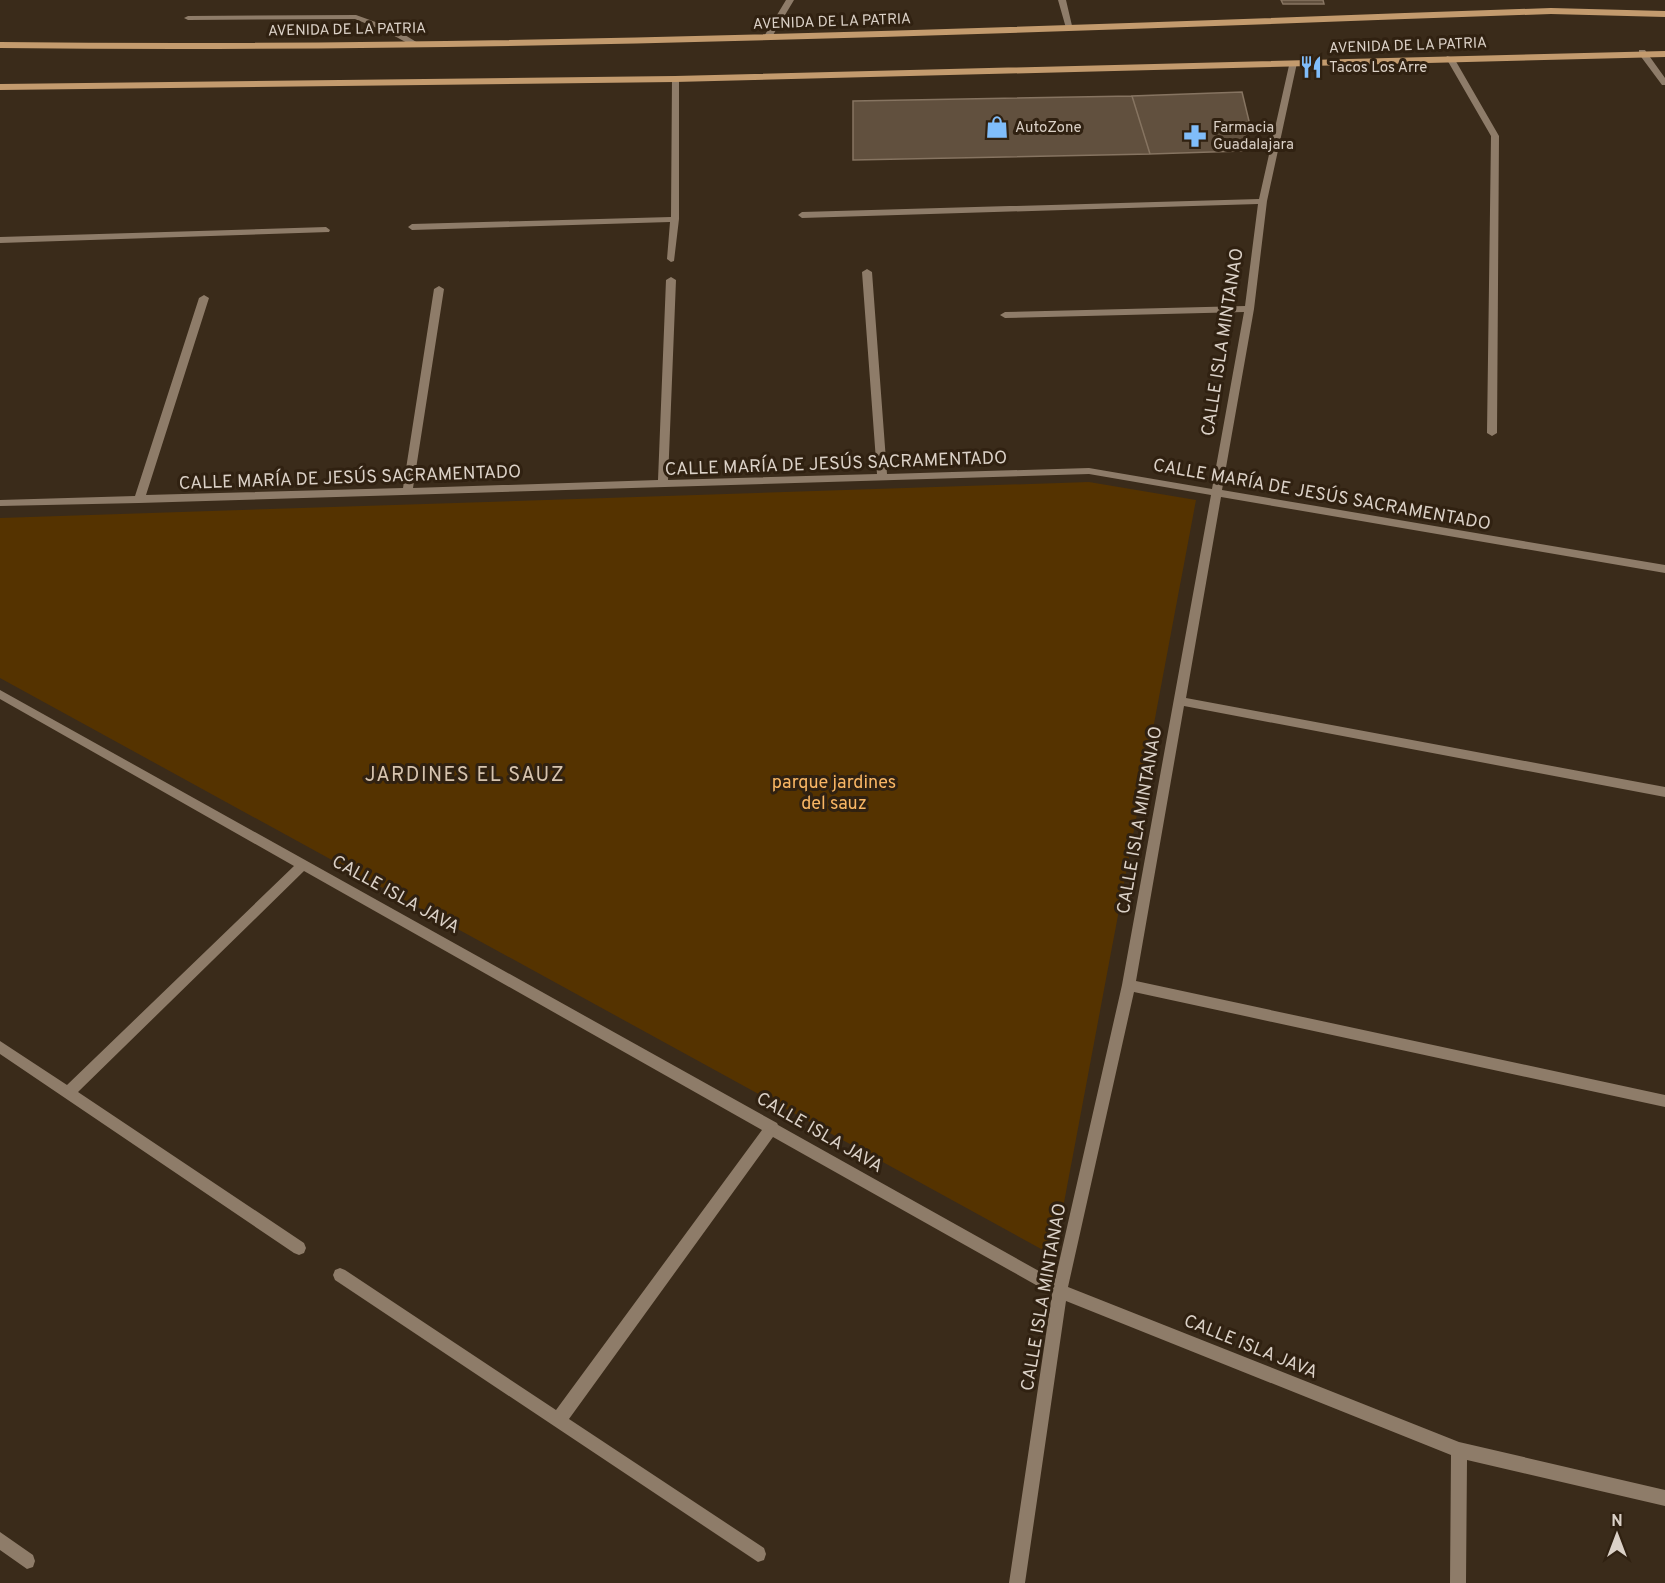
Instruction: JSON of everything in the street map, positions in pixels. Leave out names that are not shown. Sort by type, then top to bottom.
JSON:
[{"type":"main road","name":"AVENIDA DE LA PATRIA","points":[[0,45],[168,47],[767,38],[1551,11],[1665,14]]},
{"type":"main road","name":"AVENIDA DE LA PATRIA","points":[[0,87],[675,79],[1642,52],[1665,54]]},
{"type":"street","points":[[767,38],[790,0]]},
{"type":"street","points":[[1062,0],[1070,28]]},
{"type":"street","points":[[188,18],[356,17],[414,43]]},
{"type":"street","points":[[1642,52],[1665,83]]},
{"type":"street","points":[[1450,58],[1495,136],[1492,433]]},
{"type":"street","name":"CALLE ISLA MINTANAO","points":[[1017,1583],[1060,1291],[1129,986],[1249,309],[1263,201],[1293,63]]},
{"type":"street","points":[[671,259],[675,219],[675,79]]},
{"type":"street","points":[[802,215],[1263,201]]},
{"type":"street","points":[[412,227],[675,219]]},
{"type":"street","points":[[0,240],[326,230]]},
{"type":"street","points":[[867,272],[882,478]]},
{"type":"street","points":[[663,485],[670,280]]},
{"type":"street","points":[[407,492],[439,289]]},
{"type":"street","points":[[139,500],[204,298]]},
{"type":"street","points":[[1005,315],[1249,309]]},
{"type":"street","name":"CALLE MARÍA DE JESÚS SACRAMENTADO","points":[[0,503],[1089,471],[1665,569]]},
{"type":"street","name":"CALLE ISLA JAVA","points":[[0,694],[1060,1291],[1459,1450],[1665,1498]]},
{"type":"street","points":[[1180,701],[1665,792]]},
{"type":"street","points":[[68,1093],[303,865]]},
{"type":"street","points":[[1129,986],[1665,1101]]},
{"type":"street","points":[[0,1047],[299,1248]]},
{"type":"street","points":[[558,1421],[772,1127]]},
{"type":"street","points":[[339,1275],[758,1554]]},
{"type":"street","points":[[1458,1583],[1459,1450]]},
{"type":"street","points":[[0,1539],[27,1561]]},
{"type":"green space","name":"parque jardines del sauz","points":[[1089,482],[1196,500],[1054,1256],[0,678],[0,518]]},
{"type":"building","points":[[1281,0],[1323,0],[1324,4],[1283,4]]},
{"type":"building","name":"Farmacia Guadalajara","points":[[1242,92],[1249,121],[1242,151],[1150,154],[1132,96]]},
{"type":"building","name":"AutoZone","points":[[1132,96],[1150,154],[853,160],[853,101]]},
{"type":"place","name":"Tacos Los Arre","points":[[1311,67]]},
{"type":"place","name":"AutoZone","points":[[997,127]]},
{"type":"place","name":"Farmacia Guadalajara","points":[[1195,136]]},
{"type":"district","name":"JARDINES EL SAUZ","points":[[465,774]]}]
